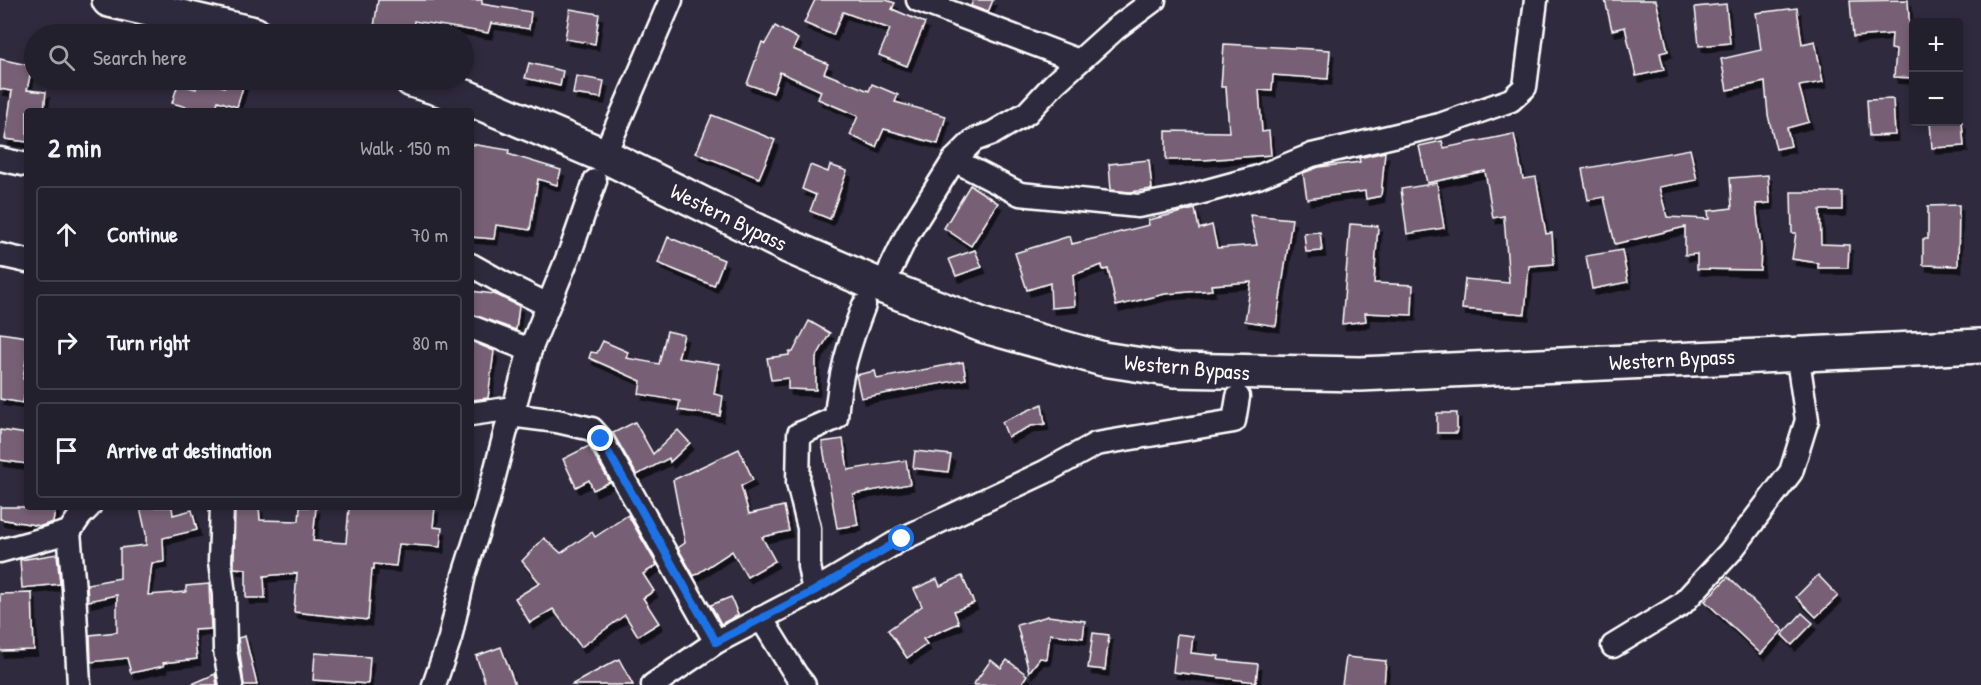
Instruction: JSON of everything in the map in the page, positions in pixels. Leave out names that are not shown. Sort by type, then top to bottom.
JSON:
[{"type":"main road","points":[[109,0],[211,24]]},
{"type":"main road","name":"Western Bypass","points":[[444,90],[466,97],[605,156],[788,246],[871,282],[985,326],[1103,359],[1174,370],[1360,374],[1981,345]]},
{"type":"street","points":[[610,142],[671,0]]},
{"type":"street","points":[[918,0],[1079,61]]},
{"type":"street","points":[[890,270],[908,235],[954,160],[974,140],[993,133],[1027,113],[1055,83],[1114,29],[1154,0]]},
{"type":"street","points":[[954,160],[1020,194],[1138,206],[1181,198],[1258,177],[1312,154],[1440,125],[1511,100],[1525,87],[1536,0]]},
{"type":"street","points":[[0,159],[24,164]]},
{"type":"street","points":[[434,685],[450,638],[464,575],[487,503],[530,350],[572,247],[595,181]]},
{"type":"street","points":[[0,255],[24,260]]},
{"type":"street","points":[[474,267],[548,305]]},
{"type":"street","points":[[814,591],[809,566],[809,528],[798,483],[799,434],[836,418],[838,392],[848,349],[864,305]]},
{"type":"street","points":[[474,328],[530,350]]},
{"type":"street","points":[[1613,646],[1682,604],[1730,552],[1791,472],[1807,420],[1797,353]]},
{"type":"street","points":[[653,685],[716,642],[814,591],[902,539],[1045,472],[1096,444],[1234,421],[1238,397]]},
{"type":"street","points":[[474,414],[512,412],[592,429],[601,439],[716,642]]},
{"type":"street","points":[[79,685],[69,532],[86,510]]},
{"type":"street","points":[[222,510],[220,562],[224,595],[225,650],[231,685]]},
{"type":"street","points":[[0,551],[69,532]]},
{"type":"street","points":[[761,618],[804,685]]},
{"type":"building","points":[[378,0],[482,0],[482,4],[531,12],[529,29],[491,23],[488,33],[474,31],[474,24],[432,24],[414,21],[414,24],[374,24]]},
{"type":"building","points":[[815,0],[886,0],[895,3],[892,9],[925,23],[907,66],[879,55],[890,29],[843,12],[833,35],[804,23]]},
{"type":"building","points":[[973,0],[993,0],[988,12],[971,6]]},
{"type":"building","points":[[1605,0],[1656,0],[1668,51],[1660,53],[1664,70],[1636,76],[1625,27],[1612,30]]},
{"type":"building","points":[[1908,0],[1909,78],[1894,77],[1896,50],[1891,49],[1892,34],[1853,37],[1850,1]]},
{"type":"building","points":[[1726,4],[1730,43],[1699,46],[1695,7]]},
{"type":"building","points":[[1797,8],[1802,44],[1815,41],[1823,82],[1799,86],[1809,122],[1787,128],[1791,146],[1776,149],[1768,115],[1765,82],[1727,90],[1721,59],[1761,50],[1756,13]]},
{"type":"building","points":[[570,9],[599,14],[595,44],[565,39]]},
{"type":"building","points":[[775,26],[798,39],[793,49],[828,64],[824,73],[869,91],[872,84],[898,95],[895,102],[946,116],[938,144],[884,129],[876,147],[850,135],[858,116],[818,99],[821,91],[780,72],[773,93],[747,84],[762,42],[765,44]]},
{"type":"building","points":[[1224,44],[1330,50],[1328,79],[1273,75],[1272,91],[1259,90],[1262,132],[1269,131],[1271,155],[1166,160],[1166,131],[1229,132],[1226,87],[1221,87]]},
{"type":"building","points":[[0,59],[24,64],[24,90],[46,92],[44,108],[24,108],[24,142],[5,139],[12,91],[0,89]]},
{"type":"building","points":[[529,63],[563,71],[560,86],[525,78]]},
{"type":"building","points":[[576,76],[604,81],[601,98],[573,94]]},
{"type":"building","points":[[176,90],[242,90],[237,107],[218,101],[216,108],[190,108],[172,103]]},
{"type":"building","points":[[1893,99],[1895,135],[1869,136],[1867,100]]},
{"type":"building","points":[[712,115],[775,140],[759,178],[696,153]]},
{"type":"building","points":[[1930,126],[1962,126],[1964,146],[1932,148]]},
{"type":"building","points":[[1514,134],[1523,179],[1536,177],[1546,234],[1552,233],[1554,264],[1529,266],[1525,314],[1462,309],[1465,279],[1509,283],[1504,216],[1493,218],[1485,171],[1427,183],[1419,146],[1442,141],[1444,148]]},
{"type":"building","points":[[474,144],[509,150],[508,154],[561,170],[557,185],[538,179],[530,230],[496,225],[494,239],[474,237]]},
{"type":"building","points":[[1690,149],[1697,180],[1659,187],[1667,217],[1709,219],[1708,211],[1732,208],[1730,178],[1768,175],[1770,203],[1756,204],[1761,248],[1760,270],[1697,269],[1697,254],[1685,255],[1685,227],[1615,244],[1604,197],[1588,200],[1582,169]]},
{"type":"building","points":[[1385,152],[1381,196],[1366,199],[1365,191],[1307,199],[1303,173],[1319,167],[1360,162],[1359,158]]},
{"type":"building","points":[[1149,160],[1152,189],[1130,192],[1111,190],[1109,164]]},
{"type":"building","points":[[810,165],[828,172],[830,165],[847,171],[830,219],[810,211],[816,195],[802,189]]},
{"type":"building","points":[[1437,183],[1444,228],[1407,234],[1401,189]]},
{"type":"building","points":[[970,185],[998,203],[971,246],[944,228]]},
{"type":"building","points":[[1791,192],[1842,192],[1842,210],[1820,210],[1821,244],[1849,245],[1848,268],[1818,268],[1818,263],[1792,259],[1796,233],[1792,233]]},
{"type":"building","points":[[1959,205],[1958,266],[1923,265],[1923,239],[1928,239],[1928,206]]},
{"type":"building","points":[[1195,209],[1199,229],[1212,225],[1217,248],[1257,245],[1250,215],[1292,219],[1276,326],[1245,321],[1251,282],[1211,285],[1212,290],[1165,294],[1116,306],[1108,269],[1103,270],[1102,265],[1073,275],[1075,306],[1051,308],[1050,283],[1027,290],[1015,253],[1070,236],[1072,244],[1149,225],[1148,220]]},
{"type":"building","points":[[1350,224],[1378,226],[1374,283],[1413,285],[1412,315],[1365,313],[1366,321],[1342,324]]},
{"type":"building","points":[[1320,232],[1322,251],[1306,252],[1304,233]]},
{"type":"building","points":[[668,237],[724,260],[714,286],[658,263]]},
{"type":"building","points":[[975,250],[982,267],[956,276],[949,259]]},
{"type":"building","points":[[1622,250],[1628,282],[1592,289],[1586,256]]},
{"type":"building","points":[[474,291],[494,294],[519,306],[516,330],[474,315]]},
{"type":"building","points":[[809,321],[830,333],[816,358],[816,390],[788,389],[788,378],[771,380],[767,358],[789,355],[789,352],[793,352]]},
{"type":"building","points":[[667,331],[684,335],[678,358],[719,364],[714,394],[723,396],[720,416],[678,410],[680,401],[639,394],[641,381],[589,358],[591,352],[597,353],[603,341],[628,352],[626,358],[659,364]]},
{"type":"building","points":[[0,333],[24,337],[23,403],[0,399]]},
{"type":"building","points":[[474,342],[494,351],[488,398],[474,400]]},
{"type":"building","points":[[963,362],[966,379],[861,398],[856,375],[875,371],[877,379]]},
{"type":"building","points":[[1042,404],[1045,424],[1031,426],[1008,437],[1002,422]]},
{"type":"building","points":[[1437,413],[1457,413],[1457,433],[1437,433]]},
{"type":"building","points":[[635,422],[653,454],[678,430],[690,443],[670,462],[669,458],[637,475],[613,433]]},
{"type":"building","points":[[0,430],[24,434],[24,464],[0,460]]},
{"type":"building","points":[[843,439],[848,470],[906,460],[910,484],[853,494],[858,525],[837,528],[822,442]]},
{"type":"building","points":[[589,446],[610,482],[593,490],[589,480],[576,487],[563,459]]},
{"type":"building","points":[[739,449],[753,480],[741,486],[749,514],[784,506],[789,531],[762,537],[775,561],[747,577],[732,551],[694,576],[678,548],[685,543],[673,480]]},
{"type":"building","points":[[915,451],[951,455],[948,472],[913,468]]},
{"type":"building","points":[[0,507],[55,510],[53,522],[41,526],[0,519]]},
{"type":"building","points":[[141,510],[172,510],[173,515],[192,510],[197,530],[163,538],[164,562],[152,563],[148,595],[186,592],[186,586],[209,584],[211,629],[194,630],[197,659],[163,663],[164,666],[131,673],[127,658],[91,662],[90,635],[117,632],[117,595],[88,601],[87,584],[120,578],[120,548],[146,545]]},
{"type":"building","points":[[235,510],[259,510],[260,520],[299,521],[300,510],[316,510],[313,541],[346,543],[349,510],[435,510],[433,527],[442,528],[440,547],[399,544],[396,566],[374,564],[368,620],[294,612],[297,573],[264,576],[265,598],[246,598],[246,569],[234,568]]},
{"type":"building","points":[[628,515],[657,565],[643,574],[654,591],[643,598],[659,623],[638,636],[625,615],[581,647],[553,609],[530,623],[515,598],[540,583],[522,561],[544,538],[561,553],[592,532],[595,537]]},
{"type":"building","points":[[57,554],[60,584],[22,588],[20,560]]},
{"type":"building","points":[[1818,575],[1838,596],[1816,617],[1796,597]]},
{"type":"building","points":[[962,576],[974,603],[954,611],[959,623],[923,639],[927,644],[907,658],[888,630],[922,606],[914,589],[937,579],[940,586]]},
{"type":"building","points":[[1728,577],[1783,630],[1761,654],[1705,601]]},
{"type":"building","points":[[32,593],[34,650],[0,651],[0,594]]},
{"type":"building","points":[[731,597],[738,615],[721,624],[711,605]]},
{"type":"building","points":[[1802,613],[1813,623],[1792,645],[1782,635]]},
{"type":"building","points":[[1048,616],[1085,621],[1083,638],[1050,634],[1047,659],[1040,658],[1029,672],[1017,625]]},
{"type":"building","points":[[1093,633],[1109,635],[1105,670],[1088,668]]},
{"type":"building","points":[[1177,634],[1193,636],[1191,653],[1219,656],[1218,660],[1258,664],[1256,682],[1173,672]]},
{"type":"building","points":[[245,636],[257,685],[244,685],[238,638]]},
{"type":"building","points":[[501,647],[515,685],[486,685],[476,656]]},
{"type":"building","points":[[315,653],[370,657],[368,684],[313,680]]},
{"type":"building","points":[[1346,657],[1386,661],[1384,685],[1342,685]]},
{"type":"building","points":[[619,659],[633,685],[571,685],[606,666]]},
{"type":"building","points":[[991,660],[1001,668],[1007,660],[1027,675],[1022,683],[1025,685],[973,685]]},
{"type":"building","points":[[215,674],[217,685],[190,685]]},
{"type":"route","points":[[601,439],[716,642],[814,591],[902,539]]}]
